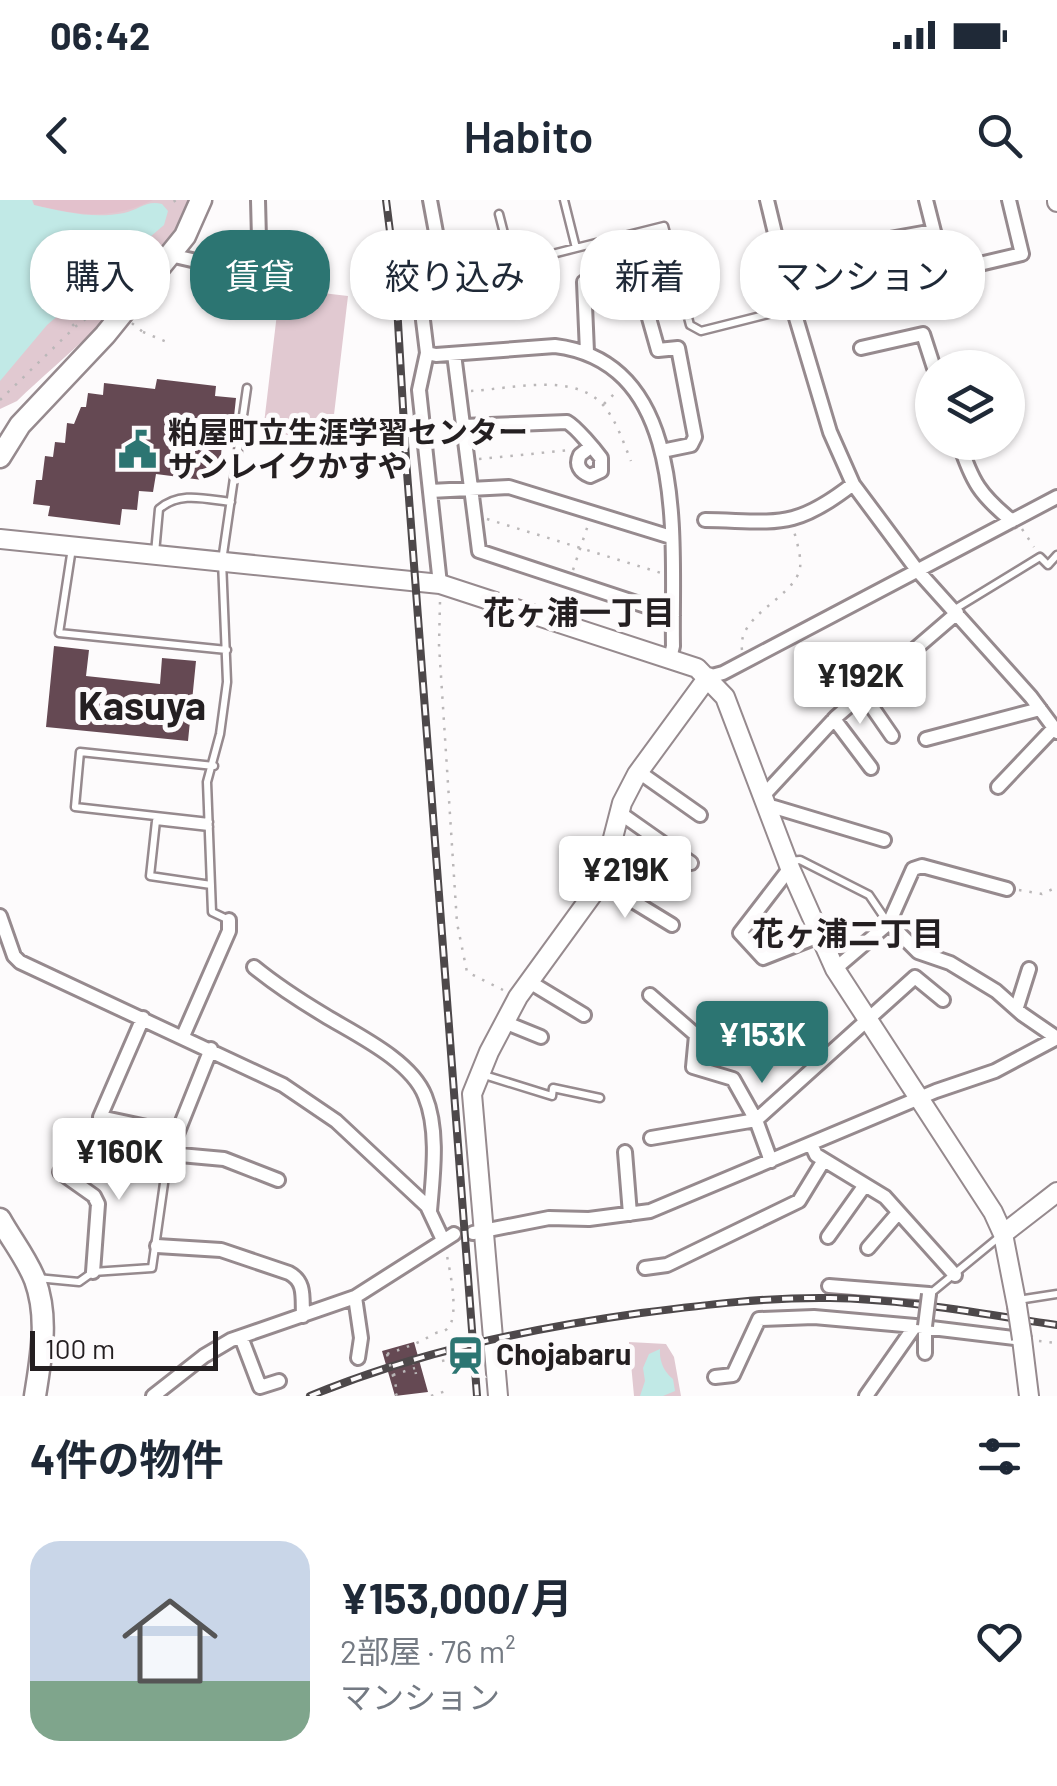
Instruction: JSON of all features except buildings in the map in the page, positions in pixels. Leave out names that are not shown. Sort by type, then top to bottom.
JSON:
[{"type":"main road","points":[[170,246],[185,236],[201,200]]},
{"type":"main road","points":[[0,457],[20,425],[114,320]]},
{"type":"main road","points":[[0,1220],[34,1278],[42,1306],[43,1339],[36,1396]]},
{"type":"street","points":[[170,254],[240,271],[258,239],[258,200]]},
{"type":"street","points":[[430,200],[436,230]]},
{"type":"street","points":[[767,200],[774,230]]},
{"type":"street","points":[[926,200],[934,230]]},
{"type":"street","points":[[985,262],[1022,254],[1009,200]]},
{"type":"street","points":[[587,352],[584,282],[636,272],[658,350],[678,348],[695,437],[691,444],[662,451]]},
{"type":"street","points":[[424,320],[427,353],[420,390],[440,584]]},
{"type":"street","points":[[797,320],[830,432],[853,484],[918,570],[1056,730],[998,786]]},
{"type":"street","points":[[862,348],[923,334],[928,350]]},
{"type":"street","points":[[427,353],[555,346],[587,352],[610,365],[627,382],[645,408],[670,482],[674,646],[670,659]]},
{"type":"street","points":[[454,354],[479,551],[673,616]]},
{"type":"street","points":[[463,426],[562,420],[578,430],[589,448]]},
{"type":"street","points":[[965,460],[984,498],[1014,520]]},
{"type":"street","points":[[705,520],[792,520],[824,506],[853,484]]},
{"type":"street","points":[[430,490],[509,487],[671,538]]},
{"type":"street","points":[[498,1396],[478,1232],[472,1102],[480,1074],[518,997],[584,909],[600,881],[620,812],[639,772],[708,677],[748,660],[1057,497]]},
{"type":"street","points":[[0,539],[440,584],[697,668],[708,677],[725,696],[788,865],[835,968],[993,1212],[1003,1234],[1029,1396]]},
{"type":"street","points":[[765,803],[834,720],[956,611]]},
{"type":"street","points":[[862,694],[892,736]]},
{"type":"street","points":[[926,739],[1040,709]]},
{"type":"street","points":[[834,720],[871,768]]},
{"type":"street","points":[[639,772],[700,814]]},
{"type":"street","points":[[765,803],[884,840]]},
{"type":"street","points":[[620,812],[691,863]]},
{"type":"street","points":[[788,865],[740,934],[764,958],[819,936]]},
{"type":"street","points":[[835,968],[888,923],[913,868],[922,866],[1007,889]]},
{"type":"street","points":[[600,881],[672,925]]},
{"type":"street","points":[[0,916],[14,956],[20,962],[283,1085],[336,1122],[430,1211],[449,1237],[355,1297],[241,1337],[204,1356],[153,1396]]},
{"type":"street","points":[[183,1036],[229,931],[229,920]]},
{"type":"street","points":[[478,1232],[549,1218],[630,1214],[675,1202],[918,1099],[995,1072],[1057,1038],[950,964],[918,952],[888,923]]},
{"type":"street","points":[[254,967],[283,990],[380,1047],[425,1094],[431,1122],[430,1211]]},
{"type":"street","points":[[1018,1008],[1029,969]]},
{"type":"street","points":[[651,1138],[756,1120],[915,977],[943,1000]]},
{"type":"street","points":[[528,980],[584,1015]]},
{"type":"street","points":[[650,995],[696,1035],[693,1068],[733,1078],[756,1120],[770,1161]]},
{"type":"street","points":[[783,1012],[823,1058]]},
{"type":"street","points":[[144,1018],[100,1116],[175,1132]]},
{"type":"street","points":[[504,1022],[541,1037]]},
{"type":"street","points":[[211,1049],[169,1154],[224,1158],[278,1180]]},
{"type":"street","points":[[811,1144],[816,1155],[885,1198],[955,1275]]},
{"type":"street","points":[[625,1152],[630,1214]]},
{"type":"street","points":[[645,1268],[667,1265],[798,1201],[824,1160]]},
{"type":"street","points":[[60,1172],[94,1196],[98,1204],[93,1272]]},
{"type":"street","points":[[828,1237],[865,1184]]},
{"type":"street","points":[[1003,1234],[1057,1192]]},
{"type":"street","points":[[868,1248],[898,1213]]},
{"type":"street","points":[[157,1246],[221,1250],[289,1272],[298,1278],[302,1288],[302,1316]]},
{"type":"street","points":[[829,1286],[928,1294],[920,1326],[866,1396]]},
{"type":"street","points":[[355,1297],[361,1338],[358,1358]]},
{"type":"street","points":[[715,1377],[733,1375],[760,1319],[814,1317],[1022,1339]]},
{"type":"street","points":[[920,1326],[926,1353]]},
{"type":"street","points":[[241,1337],[260,1386],[279,1381]]},
{"type":"lane","points":[[564,200],[576,248]]},
{"type":"lane","points":[[499,214],[503,230]]},
{"type":"lane","points":[[560,252],[664,226],[690,325],[700,331],[745,320]]},
{"type":"lane","points":[[229,920],[212,912],[208,782],[227,682],[222,561],[247,388]]},
{"type":"lane","points":[[155,554],[159,508],[168,501],[176,497],[230,502]]},
{"type":"lane","points":[[72,546],[60,633],[227,650]]},
{"type":"lane","points":[[956,611],[1040,557],[1048,565],[1057,555]]},
{"type":"lane","points":[[209,824],[76,807],[80,752],[214,766]]},
{"type":"lane","points":[[209,824],[156,821],[150,876],[211,885]]},
{"type":"lane","points":[[788,865],[800,860],[869,895],[888,923]]},
{"type":"lane","points":[[480,1074],[552,1096],[554,1088],[600,1098]]},
{"type":"lane","points":[[34,1278],[79,1282],[93,1272],[152,1268],[169,1154]]},
{"type":"lane","points":[[928,1294],[1003,1234]]},
{"type":"lane","points":[[1017,1303],[1057,1294]]},
{"type":"path","points":[[174,200],[180,211]]},
{"type":"path","points":[[76,326],[66,317],[99,297],[142,332],[167,342]]},
{"type":"path","points":[[0,400],[84,320]]},
{"type":"path","points":[[602,404],[627,382]]},
{"type":"path","points":[[459,392],[563,385],[582,390],[602,404],[615,423],[630,462]]},
{"type":"path","points":[[468,460],[589,448]]},
{"type":"path","points":[[569,580],[593,512]]},
{"type":"path","points":[[475,519],[504,521],[672,576]]},
{"type":"path","points":[[748,660],[740,642],[754,619],[798,576],[792,520]]},
{"type":"path","points":[[1014,520],[1040,557]]},
{"type":"path","points":[[440,584],[440,645],[457,923],[467,972],[518,997]]},
{"type":"path","points":[[1007,889],[1042,894],[1057,887]]},
{"type":"path","points":[[393,1396],[398,1394],[387,1354],[424,1343],[433,1334],[446,1331],[452,1323],[449,1237]]},
{"type":"path","points":[[1022,1339],[1057,1343]]},
{"type":"path","points":[[442,1361],[462,1356]]},
{"type":"path","points":[[413,1362],[416,1374]]},
{"type":"path","points":[[393,1375],[413,1368]]},
{"type":"path","points":[[431,1396],[446,1391],[447,1396]]},
{"type":"shaded area","points":[[0,200],[192,200],[170,242],[170,230],[30,230],[30,320],[105,320],[17,401],[0,409]]},
{"type":"shaded area","points":[[33,200],[153,200],[123,211],[94,214],[34,205]]},
{"type":"shaded area","points":[[330,294],[348,296],[331,440],[263,432],[276,320],[330,320]]},
{"type":"shaded area","points":[[629,1342],[666,1344],[674,1357],[681,1396],[634,1396]]},
{"type":"water","points":[[0,200],[32,200],[34,205],[90,215],[112,215],[151,203],[162,204],[168,211],[158,230],[30,230],[30,320],[53,320],[0,381]]},
{"type":"water","points":[[660,1349],[661,1362],[673,1379],[675,1391],[663,1396],[640,1396],[645,1381],[643,1368],[649,1354]]},
{"type":"railway","points":[[386,200],[395,271],[477,1396]]},
{"type":"railway","points":[[310,1396],[391,1367],[514,1335],[641,1313],[736,1302],[806,1298],[887,1301],[1057,1325]]},
{"type":"place","name":"粕屋町立生涯学習センター サンレイクかすや","points":[[138,450]]},
{"type":"place","name":"Chojabaru","points":[[466,1355]]},
{"type":"district","name":"花ヶ浦一丁目","points":[[579,613]]},
{"type":"district","name":"Kasuya","points":[[142,706]]},
{"type":"district","name":"花ヶ浦二丁目","points":[[848,934]]}]
